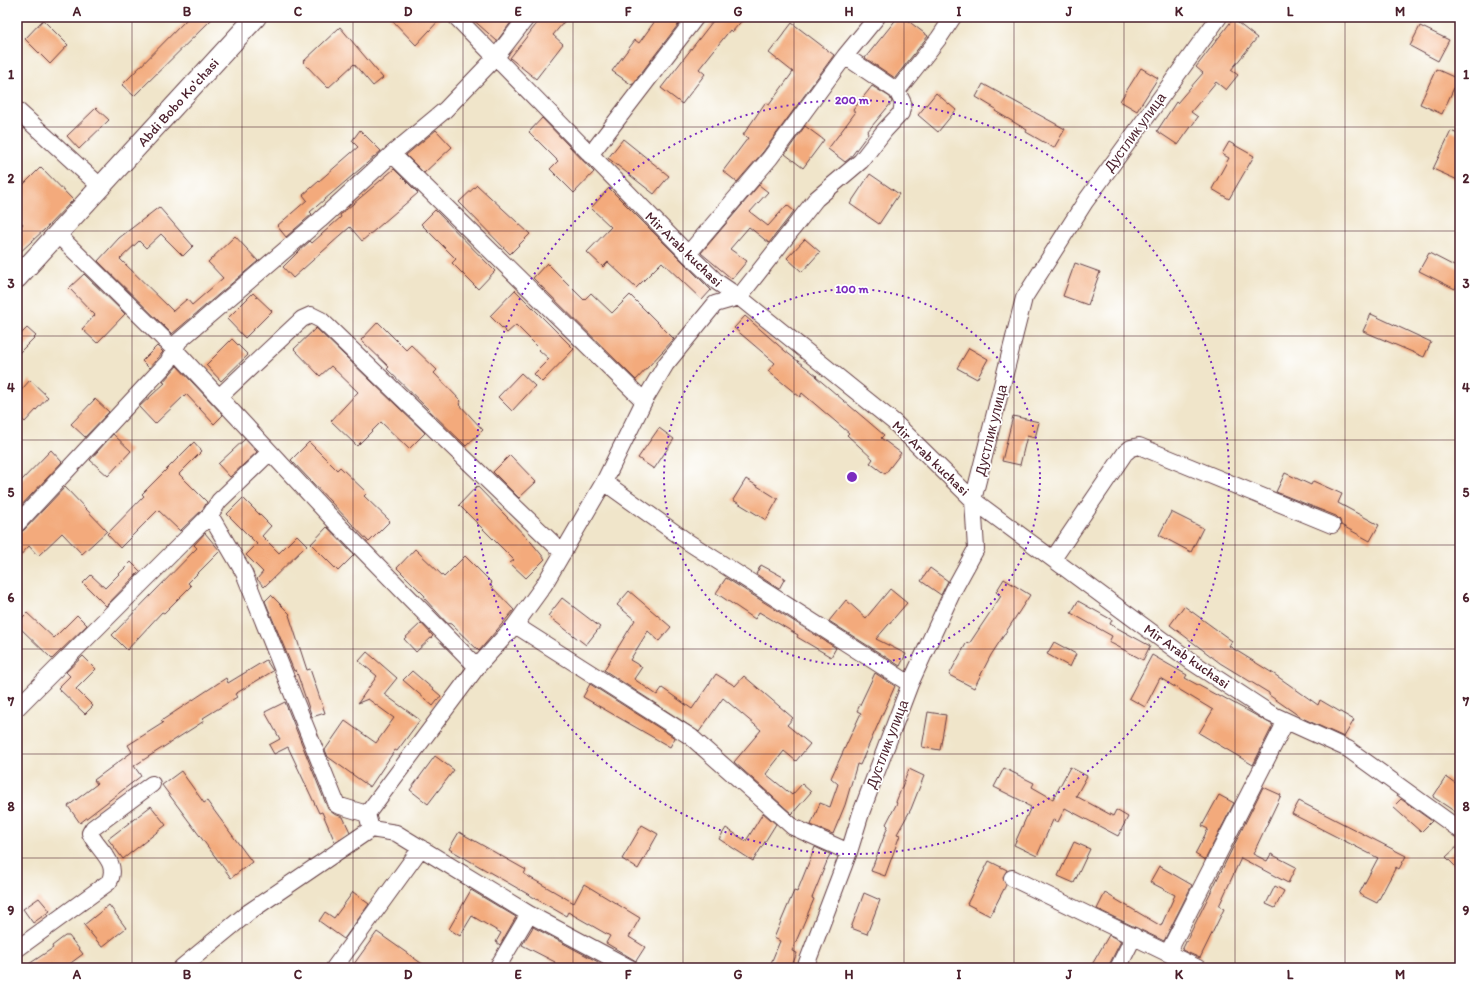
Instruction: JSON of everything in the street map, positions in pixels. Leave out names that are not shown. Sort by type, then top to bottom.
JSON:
[{"type":"main road","name":"Abdi Bobo Ko'chasi","points":[[17,278],[256,17]]},
{"type":"street","name":"Mir Arab kuchasi","points":[[456,17],[590,155],[717,282],[738,297],[894,422],[973,500],[1192,662],[1271,714],[1348,749],[1460,830]]},
{"type":"street","points":[[17,524],[168,362],[174,349],[180,341],[320,220],[392,154],[445,110],[496,57],[527,17]]},
{"type":"street","points":[[590,155],[696,17]]},
{"type":"street","points":[[688,254],[770,158],[845,56],[877,17]]},
{"type":"street","points":[[897,91],[939,38],[953,17]]},
{"type":"street","name":"Дустлик улица","points":[[805,968],[849,852],[861,813],[910,684],[953,591],[976,549],[973,500],[1024,298],[1085,202],[1219,17]]},
{"type":"street","points":[[181,968],[249,912],[369,822],[477,667],[514,625],[544,585],[604,482],[644,401],[666,364],[715,304],[738,297],[816,199],[861,160],[901,113],[903,102],[897,91],[845,56]]},
{"type":"street","points":[[17,110],[101,187]]},
{"type":"street","points":[[392,154],[644,401]]},
{"type":"street","points":[[57,234],[174,349],[341,528],[477,667]]},
{"type":"street","points":[[219,397],[302,319],[311,315],[321,320],[563,553]]},
{"type":"street","points":[[1054,559],[1125,453],[1131,448],[1139,446],[1332,525]]},
{"type":"street","points":[[17,708],[210,515],[219,501],[270,452]]},
{"type":"street","points":[[604,482],[688,542],[910,684]]},
{"type":"street","points":[[210,515],[244,573],[337,805],[369,822],[396,833],[529,914],[630,968]]},
{"type":"street","points":[[514,625],[691,737],[793,827],[849,852]]},
{"type":"street","points":[[1168,953],[1286,721]]},
{"type":"street","points":[[17,949],[110,882],[113,875],[111,864],[92,839],[90,833],[93,828],[152,784]]},
{"type":"street","points":[[334,968],[421,848]]},
{"type":"street","points":[[1012,878],[1198,968]]},
{"type":"street","points":[[497,968],[529,914]]},
{"type":"street","points":[[1118,968],[1134,936]]},
{"type":"building","points":[[189,17],[214,17],[134,96],[122,85]]},
{"type":"building","points":[[389,17],[442,17],[416,45]]},
{"type":"building","points":[[470,17],[515,17],[497,41]]},
{"type":"building","points":[[542,17],[568,17],[553,35],[563,44],[536,79],[510,58]]},
{"type":"building","points":[[658,17],[684,17],[632,85],[612,71],[635,40],[639,43]]},
{"type":"building","points":[[716,17],[745,17],[732,32],[730,30],[699,69],[705,74],[682,104],[661,88]]},
{"type":"building","points":[[898,17],[903,17],[928,36],[895,78],[865,58]]},
{"type":"building","points":[[1233,19],[1257,38],[1231,70],[1238,75],[1226,90],[1216,82],[1191,112],[1198,117],[1178,145],[1157,131],[1176,102],[1177,103],[1203,73],[1196,67]]},
{"type":"building","points":[[43,20],[68,45],[50,64],[25,39]]},
{"type":"building","points":[[792,23],[834,55],[763,152],[737,182],[723,171],[748,138],[743,135],[765,103],[769,105],[793,72],[769,53]]},
{"type":"building","points":[[1420,26],[1449,40],[1438,61],[1410,46]]},
{"type":"building","points":[[340,27],[383,78],[373,86],[354,64],[328,88],[303,62]]},
{"type":"building","points":[[1141,68],[1158,78],[1137,111],[1120,101]]},
{"type":"building","points":[[1436,69],[1458,79],[1442,114],[1420,104]]},
{"type":"building","points":[[983,84],[1065,129],[1054,148],[1026,132],[1027,130],[995,111],[996,109],[976,97]]},
{"type":"building","points":[[872,86],[890,97],[892,102],[867,132],[868,134],[850,158],[845,162],[828,149],[855,113],[853,110]]},
{"type":"building","points":[[936,93],[956,110],[938,132],[918,115]]},
{"type":"building","points":[[96,108],[109,120],[79,149],[67,136]]},
{"type":"building","points":[[542,118],[594,172],[574,193],[550,169],[558,161],[529,132]]},
{"type":"building","points":[[805,126],[824,140],[803,168],[785,154]]},
{"type":"building","points":[[360,130],[381,151],[310,212],[312,214],[286,237],[277,226],[307,200],[303,195],[358,147],[352,141]]},
{"type":"building","points":[[436,130],[452,147],[424,173],[406,155]]},
{"type":"building","points":[[1451,131],[1460,135],[1460,181],[1433,169]]},
{"type":"building","points":[[623,139],[669,176],[654,194],[608,158]]},
{"type":"building","points":[[1229,142],[1254,156],[1229,199],[1212,189],[1229,158],[1222,154]]},
{"type":"building","points":[[41,167],[73,200],[17,255],[17,230],[23,224],[17,218],[17,191]]},
{"type":"building","points":[[394,169],[418,193],[362,241],[350,227],[293,278],[283,267],[310,241],[312,243],[341,217],[340,215]]},
{"type":"building","points":[[870,174],[899,194],[879,224],[850,204]]},
{"type":"building","points":[[477,185],[530,234],[510,254],[459,202]]},
{"type":"building","points":[[759,185],[768,192],[750,212],[768,226],[787,205],[794,211],[769,243],[749,227],[730,249],[747,261],[732,279],[701,253]]},
{"type":"building","points":[[609,188],[711,290],[702,300],[662,262],[636,288],[608,262],[603,267],[587,252],[611,227],[591,208]]},
{"type":"building","points":[[159,207],[193,246],[183,256],[161,234],[146,248],[139,241],[120,259],[173,311],[187,299],[192,305],[223,278],[208,262],[235,236],[258,261],[172,334],[98,261],[119,238]]},
{"type":"building","points":[[435,210],[495,271],[478,289],[452,263],[456,259],[421,224]]},
{"type":"building","points":[[805,239],[820,252],[802,272],[787,258]]},
{"type":"building","points":[[1429,253],[1460,269],[1460,280],[1455,289],[1419,271]]},
{"type":"building","points":[[547,263],[584,300],[591,293],[612,313],[630,295],[674,339],[636,380],[533,278]]},
{"type":"building","points":[[1075,263],[1100,272],[1088,305],[1063,296]]},
{"type":"building","points":[[84,274],[125,314],[97,343],[82,329],[95,315],[69,288]]},
{"type":"building","points":[[515,290],[574,349],[542,382],[534,374],[549,359],[516,325],[507,333],[490,316]]},
{"type":"building","points":[[253,293],[272,311],[245,338],[227,319]]},
{"type":"building","points":[[1371,314],[1431,342],[1424,357],[1363,331]]},
{"type":"building","points":[[745,316],[785,351],[817,376],[816,377],[884,435],[881,438],[901,453],[885,474],[870,463],[873,459],[847,435],[849,433],[802,393],[800,397],[768,371],[775,363],[734,328]]},
{"type":"building","points":[[378,322],[406,350],[411,345],[437,370],[434,373],[461,401],[459,404],[483,430],[466,446],[387,369],[389,367],[361,340]]},
{"type":"building","points":[[27,328],[36,336],[17,355],[17,338]]},
{"type":"building","points":[[316,328],[425,433],[409,449],[381,422],[357,446],[331,421],[358,392],[331,366],[320,376],[294,349]]},
{"type":"building","points":[[232,339],[248,355],[221,381],[206,365]]},
{"type":"building","points":[[157,346],[163,352],[149,368],[142,361]]},
{"type":"building","points":[[969,348],[988,359],[977,379],[957,368]]},
{"type":"building","points":[[177,366],[223,415],[214,424],[186,394],[155,424],[139,407],[165,383],[163,382]]},
{"type":"building","points":[[521,373],[535,386],[512,411],[498,397]]},
{"type":"building","points":[[30,380],[48,397],[25,422],[17,415],[17,395]]},
{"type":"building","points":[[95,399],[109,412],[85,437],[71,424]]},
{"type":"building","points":[[1013,416],[1039,422],[1035,438],[1027,436],[1020,465],[1002,461]]},
{"type":"building","points":[[659,428],[674,439],[654,469],[638,458]]},
{"type":"building","points":[[113,434],[131,451],[108,476],[90,460]]},
{"type":"building","points":[[245,439],[257,452],[230,477],[218,464]]},
{"type":"building","points":[[194,442],[202,451],[179,474],[207,502],[203,509],[180,531],[158,510],[120,548],[107,534],[144,496],[142,494]]},
{"type":"building","points":[[309,442],[337,470],[340,467],[367,493],[364,496],[390,521],[369,542],[291,460]]},
{"type":"building","points":[[51,450],[62,462],[17,510],[17,485]]},
{"type":"building","points":[[510,455],[536,482],[519,498],[493,472]]},
{"type":"building","points":[[1285,473],[1311,485],[1313,481],[1342,494],[1338,503],[1379,525],[1370,541],[1341,525],[1340,520],[1336,516],[1276,492]]},
{"type":"building","points":[[746,479],[778,499],[766,520],[733,500]]},
{"type":"building","points":[[477,486],[531,542],[545,559],[526,578],[510,563],[514,560],[459,505]]},
{"type":"building","points":[[65,487],[107,531],[82,554],[62,533],[38,556],[29,546],[17,559],[17,533],[24,530]]},
{"type":"building","points":[[243,498],[271,526],[262,536],[279,553],[297,535],[307,545],[264,587],[257,579],[263,572],[246,555],[257,544],[227,514]]},
{"type":"building","points":[[1171,512],[1203,528],[1191,552],[1159,535]]},
{"type":"building","points":[[327,527],[354,555],[338,571],[311,544]]},
{"type":"building","points":[[205,533],[220,551],[188,583],[191,586],[164,613],[162,612],[127,650],[112,635],[197,548],[194,545]]},
{"type":"building","points":[[415,549],[444,577],[465,556],[492,583],[490,585],[514,610],[479,651],[451,624],[447,623],[424,598],[425,596],[397,568]]},
{"type":"building","points":[[131,562],[140,571],[106,606],[83,583],[91,575],[105,588]]},
{"type":"building","points":[[761,565],[785,578],[779,589],[756,574]]},
{"type":"building","points":[[930,568],[948,581],[941,595],[921,581]]},
{"type":"building","points":[[726,578],[836,648],[831,657],[759,612],[755,619],[716,593]]},
{"type":"building","points":[[1004,579],[1030,595],[991,655],[974,688],[949,675],[967,642],[969,644],[1001,596],[996,592]]},
{"type":"building","points":[[890,589],[907,603],[876,639],[906,654],[900,666],[829,621],[846,600],[866,618]]},
{"type":"building","points":[[629,591],[671,627],[659,641],[648,631],[630,660],[642,667],[634,679],[657,695],[662,688],[692,709],[716,674],[735,686],[744,676],[793,718],[787,725],[810,744],[796,761],[784,751],[766,774],[792,795],[802,784],[811,792],[792,814],[734,762],[761,730],[723,698],[699,732],[604,670],[635,620],[617,605]]},
{"type":"building","points":[[271,595],[290,614],[289,615],[307,670],[310,669],[325,713],[312,717],[296,670],[294,671],[265,601]]},
{"type":"building","points":[[562,598],[600,627],[586,645],[548,616]]},
{"type":"building","points":[[1078,601],[1112,620],[1110,624],[1150,646],[1143,660],[1109,642],[1112,636],[1071,613]]},
{"type":"building","points":[[1184,606],[1232,641],[1229,646],[1274,674],[1318,705],[1320,700],[1354,720],[1344,737],[1302,718],[1269,695],[1269,693],[1220,663],[1170,625]]},
{"type":"building","points":[[27,613],[54,638],[77,615],[87,625],[52,659],[17,625],[17,623]]},
{"type":"building","points":[[421,623],[433,636],[416,652],[404,639]]},
{"type":"building","points":[[1054,642],[1076,654],[1070,667],[1047,654]]},
{"type":"building","points":[[367,652],[397,678],[384,694],[420,720],[397,751],[395,750],[370,787],[328,757],[325,750],[345,721],[376,743],[394,718],[368,699],[358,703],[377,676],[359,661]]},
{"type":"building","points":[[1152,655],[1187,675],[1185,678],[1273,725],[1253,765],[1199,733],[1213,710],[1160,678],[1145,707],[1129,698]]},
{"type":"building","points":[[83,656],[96,669],[76,689],[93,706],[85,714],[58,688],[70,676],[66,672]]},
{"type":"building","points":[[266,660],[273,671],[235,694],[237,697],[203,718],[204,721],[134,766],[141,776],[80,823],[68,806],[97,784],[94,780],[132,752],[128,745],[163,723],[161,721],[226,678],[228,683]]},
{"type":"building","points":[[412,671],[441,696],[433,706],[403,680]]},
{"type":"building","points":[[875,673],[895,686],[860,765],[857,764],[845,805],[833,834],[811,825],[820,803],[830,807],[838,784],[831,778],[861,713],[857,711]]},
{"type":"building","points":[[590,684],[675,738],[670,747],[583,697]]},
{"type":"building","points":[[285,702],[328,809],[334,814],[343,817],[350,832],[335,842],[322,812],[319,813],[288,747],[274,754],[269,745],[280,739],[265,712]]},
{"type":"building","points":[[928,712],[946,715],[940,750],[922,747]]},
{"type":"building","points":[[435,756],[454,770],[428,804],[410,790]]},
{"type":"building","points":[[1070,767],[1087,776],[1076,796],[1113,816],[1116,810],[1128,817],[1118,836],[1065,808],[1058,822],[1053,820],[1037,856],[1014,845],[1031,807],[994,787],[1004,768],[1034,783],[1032,787],[1053,799]]},
{"type":"building","points":[[909,769],[924,776],[911,809],[897,834],[900,835],[885,876],[871,871],[888,826],[886,824],[897,803],[896,802]]},
{"type":"building","points":[[181,771],[204,803],[207,801],[252,862],[231,878],[162,785]]},
{"type":"building","points":[[1446,777],[1460,786],[1460,815],[1433,797]]},
{"type":"building","points":[[1263,787],[1281,795],[1253,854],[1267,861],[1271,854],[1296,867],[1288,883],[1241,858],[1219,906],[1224,909],[1200,958],[1182,950]]},
{"type":"building","points":[[1219,795],[1234,803],[1205,860],[1195,854],[1208,829],[1202,826]]},
{"type":"building","points":[[1401,799],[1432,821],[1421,832],[1393,807]]},
{"type":"building","points":[[1299,801],[1406,856],[1399,869],[1396,867],[1377,903],[1359,894],[1378,858],[1292,814]]},
{"type":"building","points":[[151,806],[166,825],[123,859],[108,839]]},
{"type":"building","points":[[763,813],[776,824],[753,861],[719,839],[726,828],[746,841]]},
{"type":"building","points":[[642,825],[658,834],[638,869],[622,859]]},
{"type":"building","points":[[459,832],[526,870],[524,874],[574,903],[584,884],[640,918],[629,937],[645,947],[636,961],[606,943],[610,936],[568,912],[566,916],[449,849]]},
{"type":"building","points":[[1074,842],[1090,849],[1074,883],[1058,876]]},
{"type":"building","points":[[1460,844],[1460,871],[1446,857]]},
{"type":"building","points":[[815,847],[830,854],[812,898],[814,899],[792,951],[797,953],[791,968],[769,968],[780,941],[774,938],[794,891],[797,892]]},
{"type":"building","points":[[989,861],[1007,870],[1003,878],[1006,885],[990,916],[967,904]]},
{"type":"building","points":[[1159,866],[1192,885],[1164,941],[1097,909],[1105,893],[1161,926],[1175,895],[1150,882]]},
{"type":"building","points":[[1275,886],[1284,891],[1275,908],[1266,904]]},
{"type":"building","points":[[471,890],[516,917],[500,945],[496,942],[501,933],[472,916],[460,936],[449,929]]},
{"type":"building","points":[[353,892],[369,904],[344,939],[319,921],[325,912],[334,918]]},
{"type":"building","points":[[864,893],[880,900],[867,934],[851,928]]},
{"type":"building","points":[[39,898],[50,911],[33,923],[23,909]]},
{"type":"building","points":[[109,905],[126,928],[102,947],[84,925]]},
{"type":"building","points":[[533,927],[609,968],[552,968],[555,962],[522,945]]},
{"type":"building","points":[[377,932],[428,968],[351,968]]},
{"type":"building","points":[[1109,935],[1121,941],[1109,965],[1107,968],[1090,968]]},
{"type":"building","points":[[65,936],[69,936],[83,954],[64,968],[23,968],[53,948],[52,946]]}]
